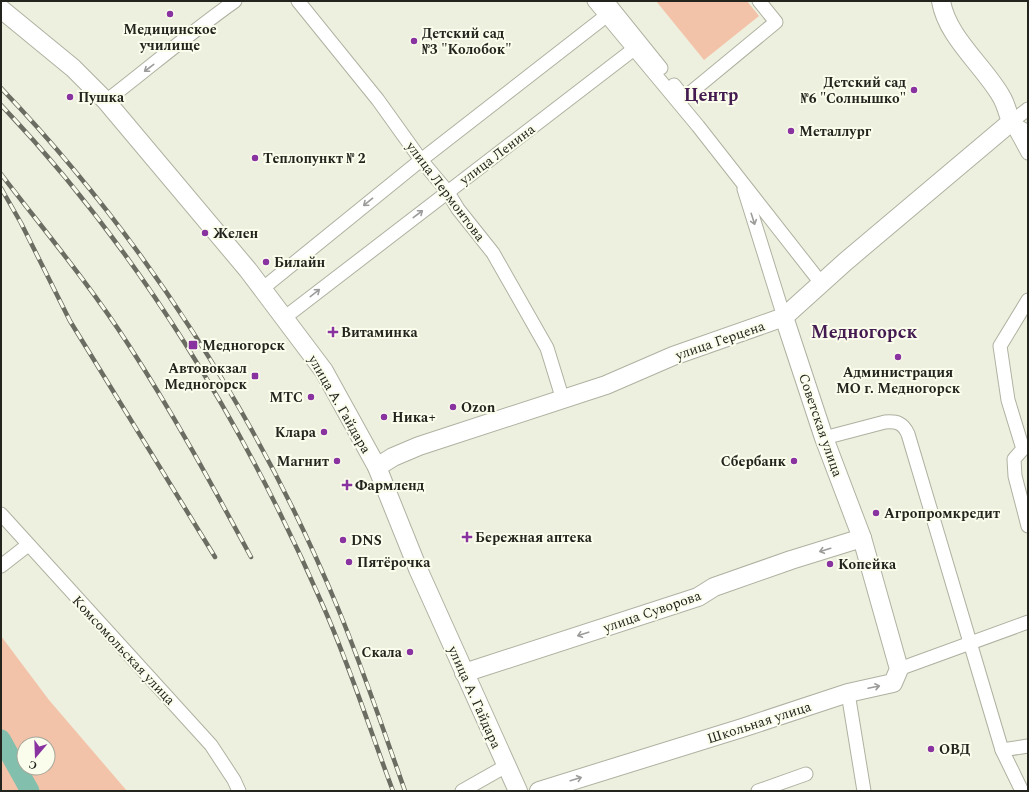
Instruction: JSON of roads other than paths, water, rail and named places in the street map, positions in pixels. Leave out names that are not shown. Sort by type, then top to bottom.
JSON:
[{"type":"street","points":[[106,100],[235,1]]},
{"type":"street","name":"улица Лермонтова","points":[[298,1],[378,100],[421,160],[447,191],[458,209],[493,253],[546,348],[563,400]]},
{"type":"street","name":"Советская улица","points":[[594,1],[698,126],[821,283]]},
{"type":"street","points":[[607,1],[684,98],[776,22],[759,1]]},
{"type":"street","points":[[941,1],[943,14],[950,27],[1002,98],[1011,122],[1028,153]]},
{"type":"street","name":"улица А. Гайдара","points":[[1,9],[73,68],[106,100],[248,270],[324,371],[377,467],[418,569],[518,791]]},
{"type":"street","points":[[262,289],[421,160],[606,16]]},
{"type":"street","name":"улица Ленина","points":[[284,318],[447,191],[634,49]]},
{"type":"street","points":[[1011,122],[1028,109]]},
{"type":"street","points":[[1011,122],[1028,132]]},
{"type":"street","name":"улица Герцена","points":[[377,467],[392,457],[419,446],[606,385],[695,348],[784,317],[821,283],[1011,122]]},
{"type":"street","name":"Советская улица","points":[[741,182],[824,438],[862,538],[899,668]]},
{"type":"street","points":[[1028,300],[1000,346],[1008,400],[1023,449],[1014,459],[1015,476],[1028,526]]},
{"type":"street","points":[[824,438],[885,422],[895,421],[904,426],[908,434],[1002,750],[1019,789]]},
{"type":"street","name":"Комсомольская улица","points":[[1,514],[211,745],[234,780],[239,791]]},
{"type":"street","name":"улица Суворова","points":[[464,673],[698,597],[714,588],[791,560],[862,538]]},
{"type":"street","points":[[1,566],[28,545]]},
{"type":"street","points":[[899,668],[970,644],[1028,622]]},
{"type":"street","name":"Школьная улица","points":[[539,791],[742,728],[848,693],[893,683],[899,668]]},
{"type":"street","points":[[848,693],[864,791]]},
{"type":"street","points":[[1002,750],[1028,746]]},
{"type":"street","points":[[462,791],[506,766]]},
{"type":"street","points":[[758,791],[806,774]]},
{"type":"waterway","points":[[1,739],[30,791]]},
{"type":"railway","points":[[1,88],[53,145],[102,205],[149,267],[193,332],[234,398],[271,466],[306,536],[337,606],[364,675],[405,791]]},
{"type":"railway","points":[[1,105],[51,160],[143,279],[184,342],[223,407],[293,540],[324,608],[351,676],[393,791]]},
{"type":"railway","points":[[1,174],[82,279],[145,370],[207,476],[251,557]]},
{"type":"railway","points":[[1,188],[21,223],[70,321],[215,557]]},
{"type":"place","name":"Медицинское училище","points":[[170,14]]},
{"type":"place","name":"Детский сад №3 \"Колобок\"","points":[[414,41]]},
{"type":"place","name":"Детский сад №6 \"Солнышко\"","points":[[914,90]]},
{"type":"place","name":"Пушка","points":[[70,97]]},
{"type":"place","name":"Металлург","points":[[791,131]]},
{"type":"place","name":"Теплопункт № 2","points":[[255,158]]},
{"type":"place","name":"Желен","points":[[205,233]]},
{"type":"place","name":"Билайн","points":[[266,262]]},
{"type":"place","name":"Витаминка","points":[[333,332]]},
{"type":"place","name":"Медногорск","points":[[193,345]]},
{"type":"place","name":"Администрация МО г. Медногорск","points":[[898,357]]},
{"type":"place","name":"Автовокзал Медногорск","points":[[255,376]]},
{"type":"place","name":"МТС","points":[[311,397]]},
{"type":"place","name":"Ozon","points":[[453,407]]},
{"type":"place","name":"Ника+","points":[[384,417]]},
{"type":"place","name":"Клара","points":[[324,432]]},
{"type":"place","name":"Магнит","points":[[337,461]]},
{"type":"place","name":"Сбербанк","points":[[794,461]]},
{"type":"place","name":"Фармленд","points":[[347,485]]},
{"type":"place","name":"Агропромкредит","points":[[876,513]]},
{"type":"place","name":"Бережная аптека","points":[[467,537]]},
{"type":"place","name":"DNS","points":[[343,540]]},
{"type":"place","name":"Пятёрочка","points":[[349,562]]},
{"type":"place","name":"Копейка","points":[[830,564]]},
{"type":"place","name":"Скала","points":[[410,652]]},
{"type":"place","name":"ОВД","points":[[931,749]]},
{"type":"district","name":"Центр","points":[[711,95]]},
{"type":"district","name":"Медногорск","points":[[864,332]]}]
